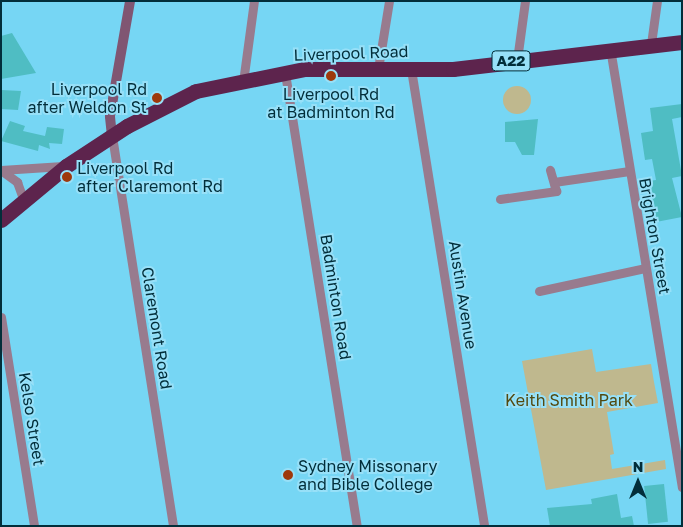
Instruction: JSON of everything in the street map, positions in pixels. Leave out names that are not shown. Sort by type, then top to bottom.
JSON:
[{"type":"highway","name":"Liverpool Road","points":[[1,220],[66,166],[112,136],[181,96],[285,73],[411,69],[517,60],[610,48],[682,42]]},
{"type":"street","points":[[112,136],[110,116],[130,1]]},
{"type":"street","points":[[243,82],[254,1]]},
{"type":"street","points":[[378,69],[389,1]]},
{"type":"street","points":[[517,60],[525,1]]},
{"type":"street","points":[[652,44],[656,1]]},
{"type":"street","name":"Brighton Street","points":[[610,48],[628,171],[682,487]]},
{"type":"street","name":"Austin Avenue","points":[[411,69],[484,526]]},
{"type":"street","name":"Badminton Road","points":[[285,73],[357,526]]},
{"type":"street","name":"Claremont Road","points":[[112,136],[173,526]]},
{"type":"street","points":[[1,170],[66,166]]},
{"type":"street","points":[[1,170],[17,182],[24,201]]},
{"type":"street","points":[[500,199],[556,191],[550,170]]},
{"type":"street","points":[[554,182],[628,171]]},
{"type":"street","points":[[539,291],[645,268]]},
{"type":"street","name":"Kelso Street","points":[[1,317],[34,526]]},
{"type":"green space","points":[[517,86],[527,90],[531,100],[527,110],[517,114],[507,110],[503,100],[507,90]]},
{"type":"green space","name":"Keith Smith Park","points":[[592,349],[596,372],[651,364],[658,403],[607,412],[614,454],[610,455],[612,469],[665,460],[666,469],[546,490],[522,361]]},
{"type":"building","points":[[12,33],[36,73],[1,79],[1,36]]},
{"type":"building","points":[[1,90],[21,91],[18,110],[1,109]]},
{"type":"building","points":[[682,104],[682,117],[672,119],[682,176],[672,178],[682,217],[656,222],[649,181],[656,180],[652,159],[645,160],[641,133],[653,131],[650,108]]},
{"type":"building","points":[[538,119],[534,155],[522,155],[515,142],[505,142],[505,122]]},
{"type":"building","points":[[10,121],[25,126],[23,131],[45,136],[47,127],[64,129],[62,144],[49,143],[50,149],[39,145],[38,151],[1,141]]},
{"type":"building","points":[[664,484],[668,522],[648,524],[644,486]]},
{"type":"building","points":[[617,494],[621,518],[632,516],[634,526],[550,526],[547,508],[592,504],[591,499]]},
{"type":"place","name":"Liverpool Rd at Badminton Rd","points":[[331,76]]},
{"type":"place","name":"Liverpool Rd after Weldon St","points":[[157,98]]},
{"type":"place","name":"Liverpool Rd after Claremont Rd","points":[[67,177]]},
{"type":"place","name":"Sydney Missonary and Bible College","points":[[288,475]]}]
